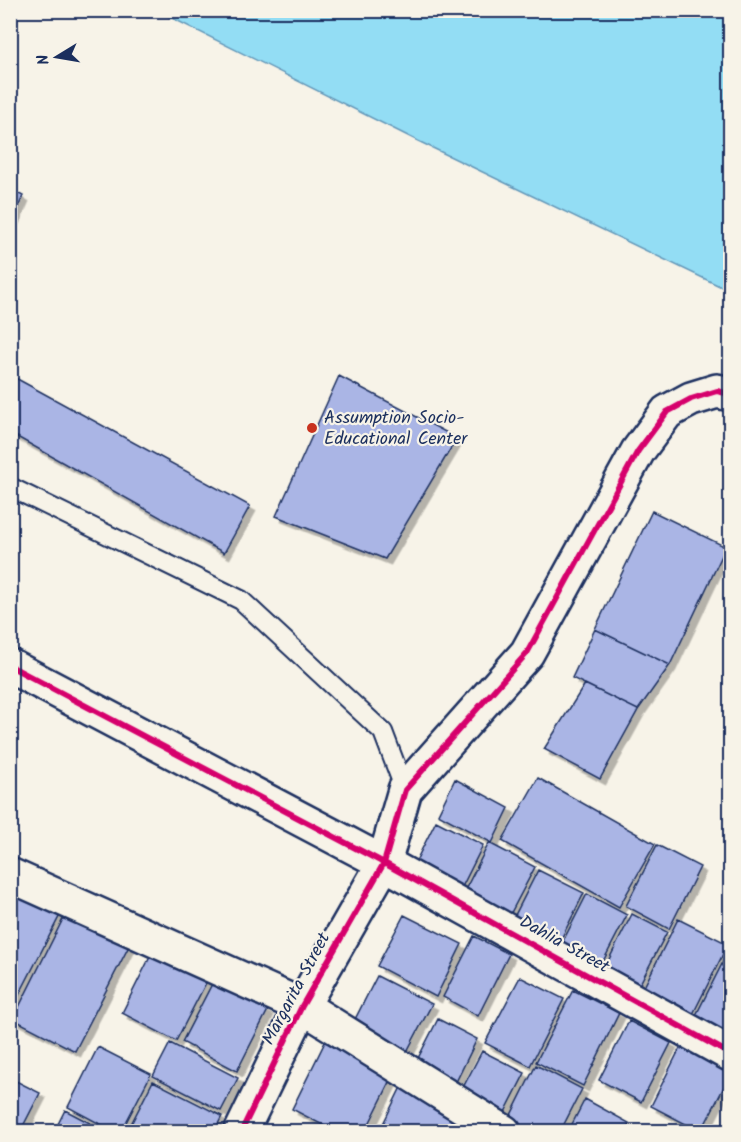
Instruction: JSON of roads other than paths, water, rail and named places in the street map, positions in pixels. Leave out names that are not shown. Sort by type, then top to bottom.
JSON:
[{"type":"street","points":[[405,790],[527,653],[638,451],[667,412],[691,399],[708,394],[717,392],[730,394]]},
{"type":"street","name":"Dahlia Street","points":[[10,666],[384,863],[730,1054]]},
{"type":"street","name":"Margarita Street","points":[[241,1131],[302,1006],[384,863],[405,790]]},
{"type":"street","points":[[10,875],[302,1006],[504,1131]]},
{"type":"lane","points":[[10,487],[241,600],[383,732],[405,790]]},
{"type":"water","points":[[158,11],[730,11],[730,291],[416,140]]},
{"type":"place","name":"Assumption Socio- Educational Center","points":[[312,428]]}]
